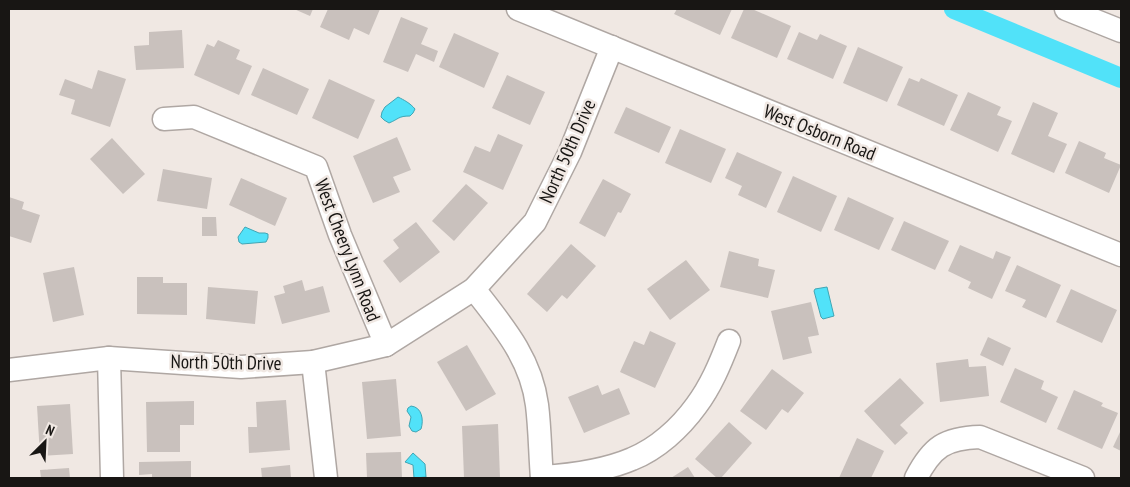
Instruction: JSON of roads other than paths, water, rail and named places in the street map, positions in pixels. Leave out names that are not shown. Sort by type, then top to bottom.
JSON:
[{"type":"street","name":"West Osborn Road","points":[[518,9],[1121,255]]},
{"type":"street","points":[[1066,9],[1121,31]]},
{"type":"street","name":"North 50th Drive","points":[[9,367],[109,358],[241,367],[313,362],[386,345],[474,289],[535,222],[570,152],[612,47]]},
{"type":"street","name":"West Cheery Lynn Road","points":[[164,119],[194,117],[316,166],[340,235],[386,345]]},
{"type":"street","points":[[474,289],[512,338],[531,380],[537,404],[542,478],[599,470],[632,459],[653,448],[676,429],[696,406],[709,386],[729,341]]},
{"type":"street","points":[[109,358],[112,478]]},
{"type":"street","points":[[313,362],[326,478]]},
{"type":"street","points":[[916,478],[933,452],[951,441],[967,437],[980,437],[1083,478]]},
{"type":"water","points":[[398,97],[415,109],[410,116],[401,117],[389,123],[381,117],[382,112],[385,107]]},
{"type":"water","points":[[245,227],[259,233],[268,234],[266,242],[242,244],[239,242],[238,237]]},
{"type":"water","points":[[827,287],[834,316],[823,319],[814,291],[815,289]]},
{"type":"water","points":[[411,406],[420,411],[422,418],[421,429],[416,432],[412,431],[409,426],[411,417],[407,411]]},
{"type":"water","points":[[413,453],[425,464],[426,477],[414,478],[413,465],[405,462]]},
{"type":"waterway","points":[[954,9],[1121,78]]}]
